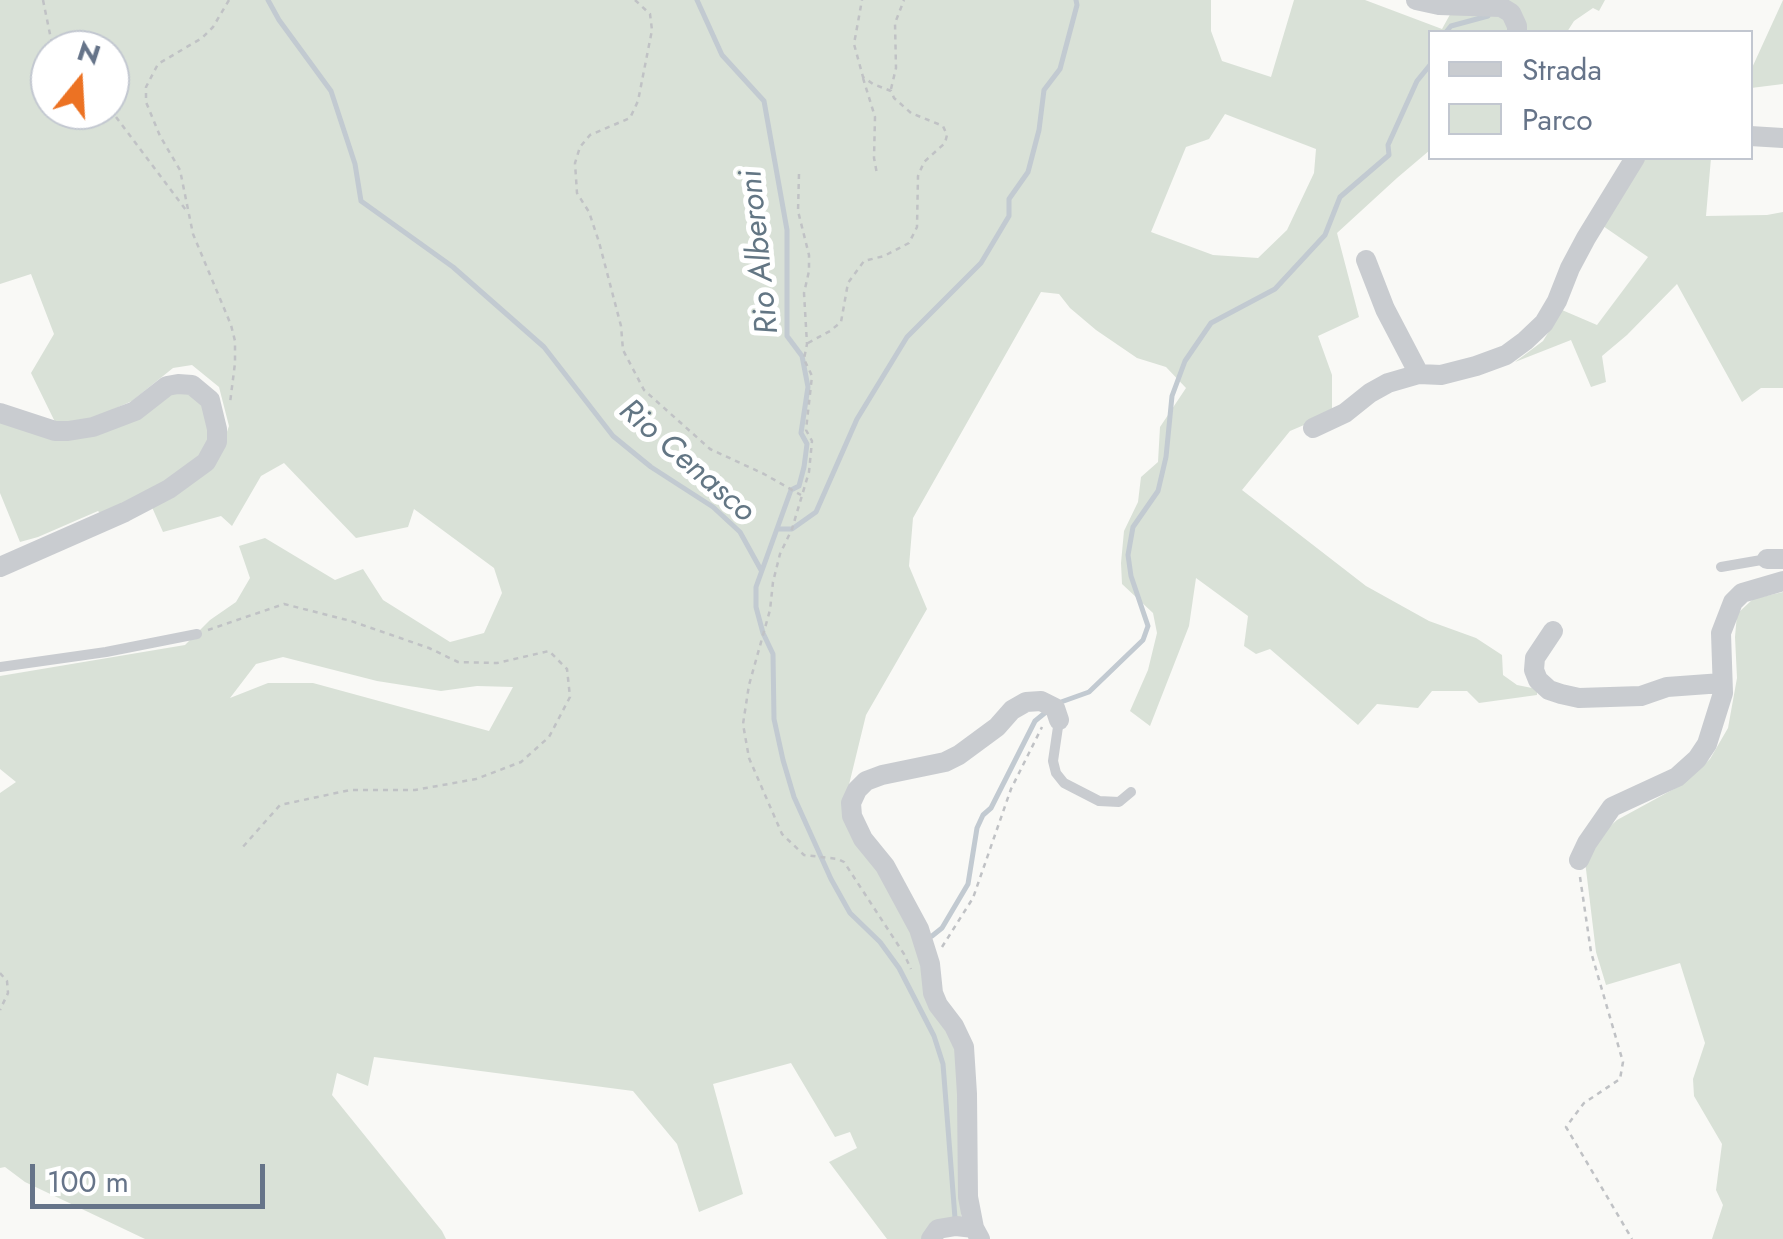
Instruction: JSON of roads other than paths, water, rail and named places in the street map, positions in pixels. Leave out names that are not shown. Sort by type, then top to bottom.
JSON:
[{"type":"street","points":[[1416,0],[1509,17]]},
{"type":"street","points":[[1753,136],[1783,138]]},
{"type":"street","points":[[1313,428],[1344,414],[1388,382],[1419,374],[1441,375],[1506,355],[1544,322],[1586,238],[1634,160]]},
{"type":"street","points":[[1366,260],[1385,309],[1419,374]]},
{"type":"street","points":[[0,413],[55,431],[68,431],[92,427],[135,411],[167,386],[192,385],[210,400],[217,442],[206,462],[169,489],[0,566]]},
{"type":"street","points":[[1578,860],[1612,807],[1676,778],[1697,759],[1707,744],[1723,693],[1721,633],[1732,602],[1742,593],[1783,581]]},
{"type":"street","points":[[1553,631],[1536,658],[1534,670],[1549,690],[1561,694],[1579,698],[1641,696],[1667,688],[1722,683]]},
{"type":"street","points":[[977,1234],[968,1197],[964,1047],[938,1006],[922,968],[911,913],[885,866],[863,839],[852,816],[851,803],[866,781],[959,755],[1026,702],[1041,702],[1055,708],[1058,718]]},
{"type":"street","points":[[930,1239],[938,1229],[956,1226],[977,1234]]},
{"type":"lane","points":[[1720,567],[1775,559]]},
{"type":"lane","points":[[0,667],[197,634]]},
{"type":"lane","points":[[1058,718],[1052,761],[1064,783],[1099,801],[1118,802],[1131,792]]},
{"type":"waterway","name":"Rio Cenasco","points":[[268,0],[331,91],[355,164],[361,201],[453,267],[544,347],[613,436],[651,467],[713,507],[740,532],[761,570]]},
{"type":"waterway","name":"Rio Cenasco","points":[[697,0],[722,55],[764,101],[787,230],[787,336],[802,356],[808,387],[801,433],[807,444],[804,467],[799,486],[791,490],[756,587],[756,607],[773,654],[774,719],[794,797],[831,879],[850,913],[880,942],[899,968],[934,1036],[943,1064],[955,1218]]},
{"type":"waterway","points":[[778,529],[792,529],[816,512],[857,419],[907,337],[981,263],[1009,216],[1009,199],[1028,172],[1044,90],[1060,69],[1076,0]]},
{"type":"waterway","points":[[1448,30],[1488,16]]},
{"type":"waterway","points":[[1061,702],[1089,692],[1143,640],[1148,626],[1128,555],[1133,527],[1158,491],[1172,396],[1185,361],[1211,323],[1275,289],[1325,235],[1340,197],[1389,155],[1388,145],[1417,81],[1428,67]]},
{"type":"waterway","points":[[932,936],[942,928],[968,884],[977,828],[983,815],[991,808],[1035,721],[1046,712]]},
{"type":"water label","name":"Rio Alberoni","points":[[761,252]]}]
